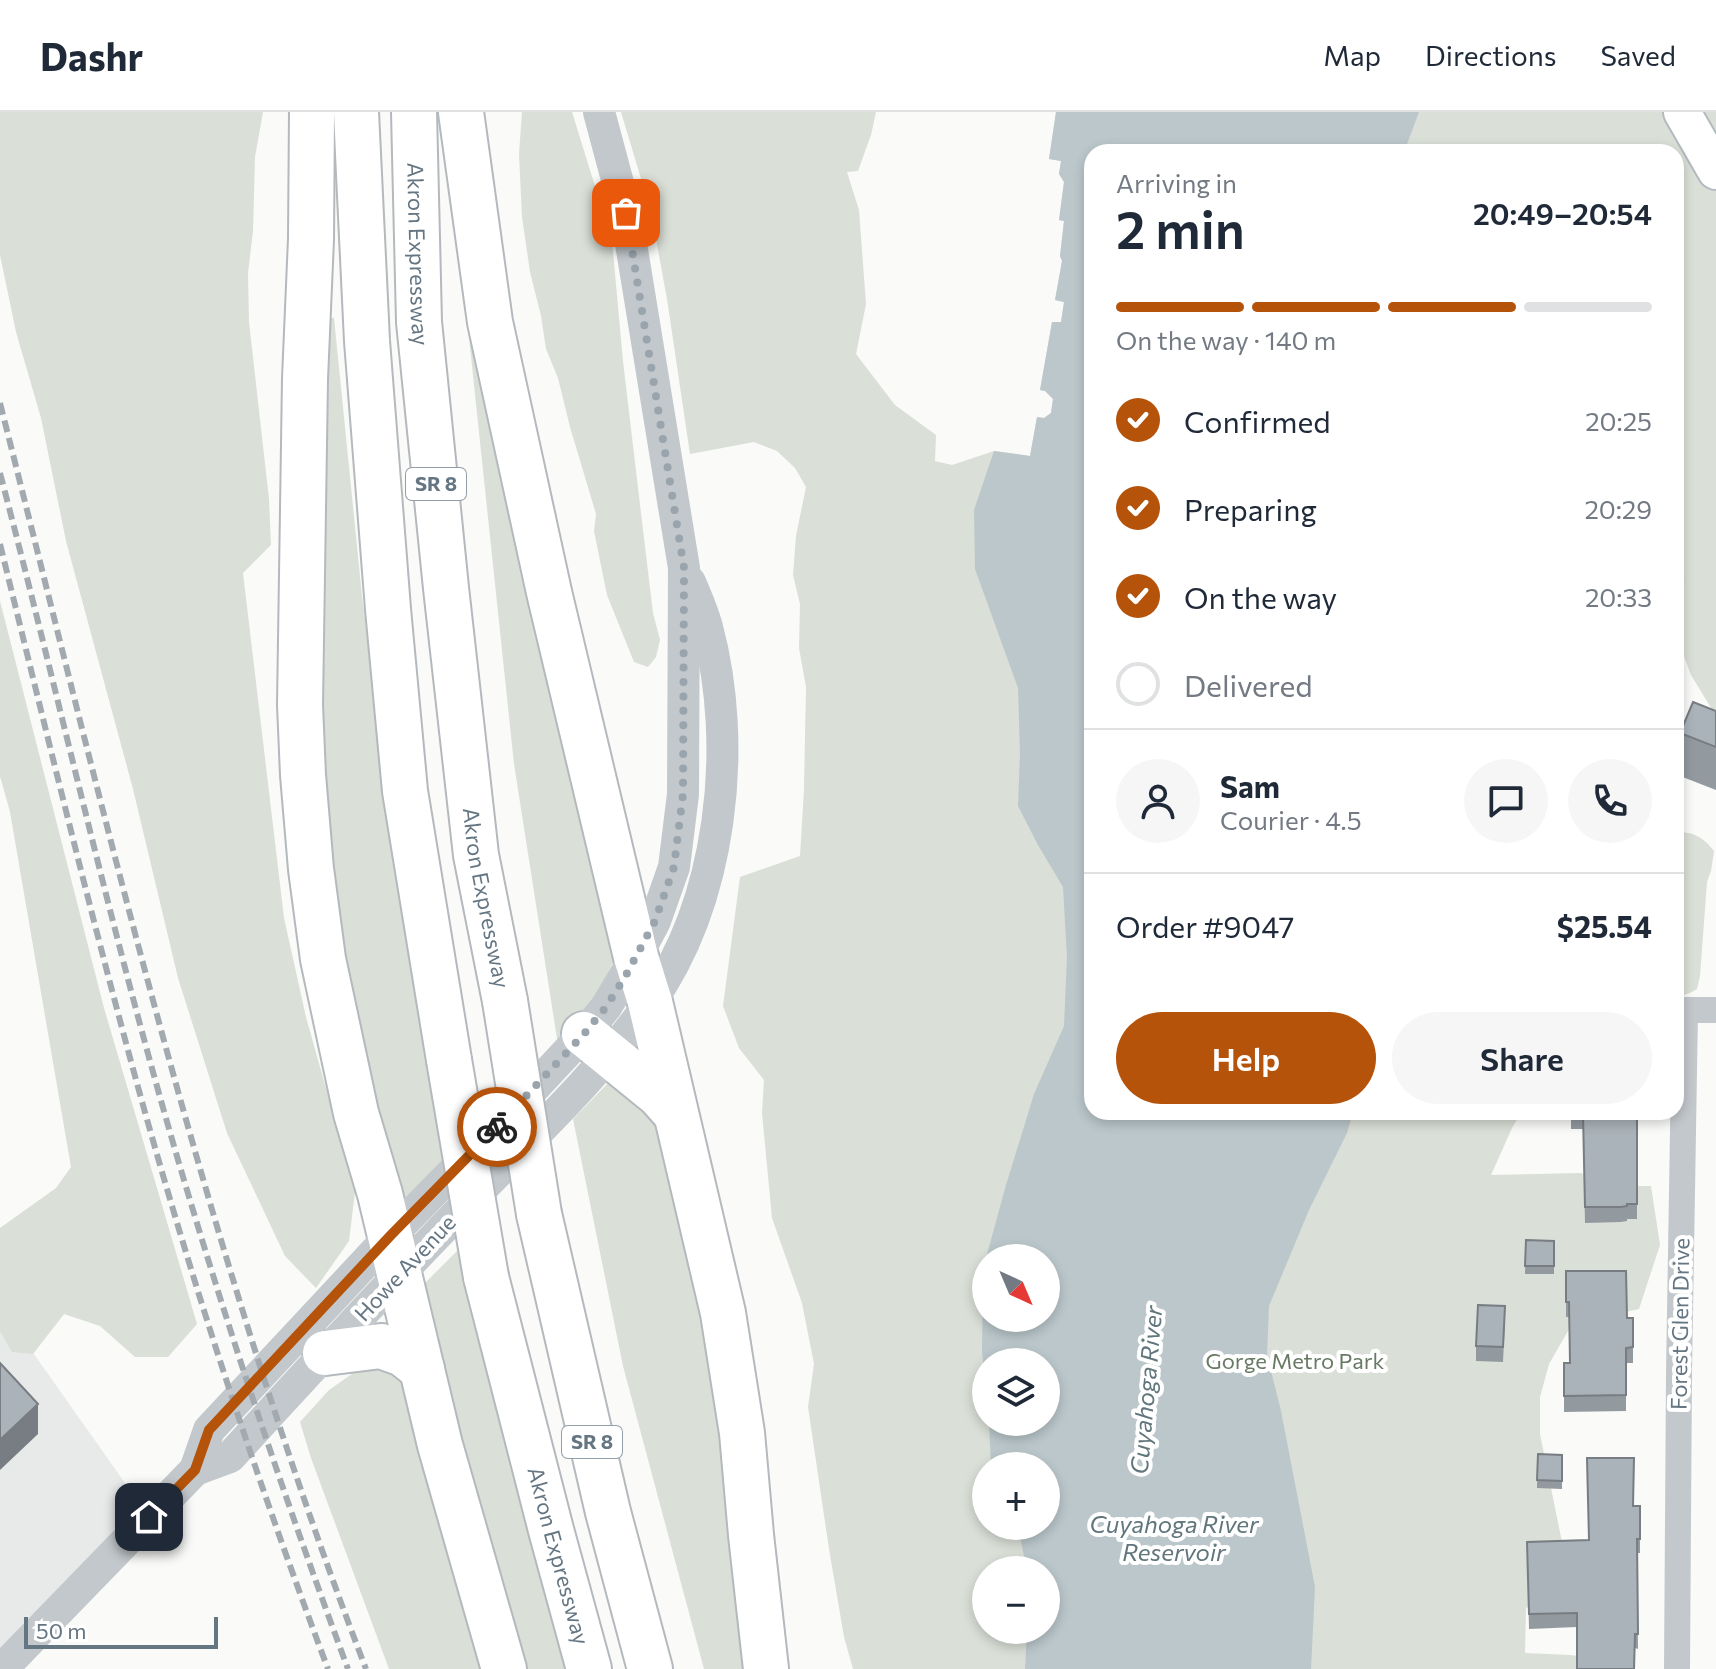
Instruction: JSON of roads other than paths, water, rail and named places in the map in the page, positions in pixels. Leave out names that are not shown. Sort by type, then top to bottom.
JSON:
[{"type":"highway","points":[[312,112],[300,705],[311,869],[323,959],[356,1113],[395,1254],[440,1445],[504,1669]]},
{"type":"highway","name":"Akron Expressway","points":[[356,112],[367,341],[405,791],[486,1277],[589,1669]]},
{"type":"highway","name":"Akron Expressway","points":[[414,112],[419,322],[476,855],[505,1001],[539,1214],[608,1512],[650,1669]]},
{"type":"highway","points":[[461,112],[490,322],[637,979],[675,1113],[723,1313],[742,1433],[766,1669]]},
{"type":"highway","points":[[597,1045],[659,1095],[675,1113]]},
{"type":"highway","points":[[325,1353],[381,1346],[403,1354],[422,1369]]},
{"type":"main road","points":[[1682,112],[1716,171]]},
{"type":"street","points":[[599,112],[626,213],[684,568],[683,794],[674,867],[637,979],[669,972],[687,936],[715,838],[721,791],[722,708],[707,625],[684,568]]},
{"type":"street","name":"Howe Avenue","points":[[2,1669],[195,1470],[209,1430],[395,1254],[597,1045],[637,979]]},
{"type":"street","name":"Forest Glen Drive","points":[[1684,1078],[1685,1010],[1716,1010]]},
{"type":"street","name":"Forest Glen Drive","points":[[1677,1669],[1683,1120]]},
{"type":"street","name":"Howe Avenue","points":[[195,1470],[230,1457],[325,1353],[395,1254]]},
{"type":"water","name":"Cuyahoga River Reservoir","points":[[1056,112],[1419,112],[1407,144],[1084,144],[1084,1120],[1351,1120],[1269,1306],[1267,1355],[1315,1587],[1311,1669],[1025,1669],[1026,1644],[1060,1644],[1060,1556],[1024,1556],[1021,1540],[1060,1540],[1060,1452],[990,1452],[990,1436],[1060,1436],[1060,1348],[982,1348],[982,1332],[1060,1332],[1060,1244],[990,1244],[1034,1094],[1064,1026],[1067,957],[1063,887],[1018,806],[1018,688],[975,569],[974,510],[994,451],[1030,456],[1037,417],[1044,418],[1051,413],[1053,399],[1040,390],[1052,322],[1061,322],[1064,302],[1055,300],[1062,261],[1064,221],[1059,220],[1064,182],[1059,174],[1061,161],[1049,159]]},
{"type":"railway","points":[[0,403],[122,882],[209,1200],[309,1514],[366,1669]]},
{"type":"railway","points":[[0,473],[110,910],[181,1170],[260,1421],[348,1669]]},
{"type":"railway","points":[[0,544],[95,926],[173,1209],[246,1440],[328,1669]]},
{"type":"park label","name":"Gorge Metro Park","points":[[1295,1361]]},
{"type":"water label","name":"Cuyahoga River","points":[[1147,1390]]}]
